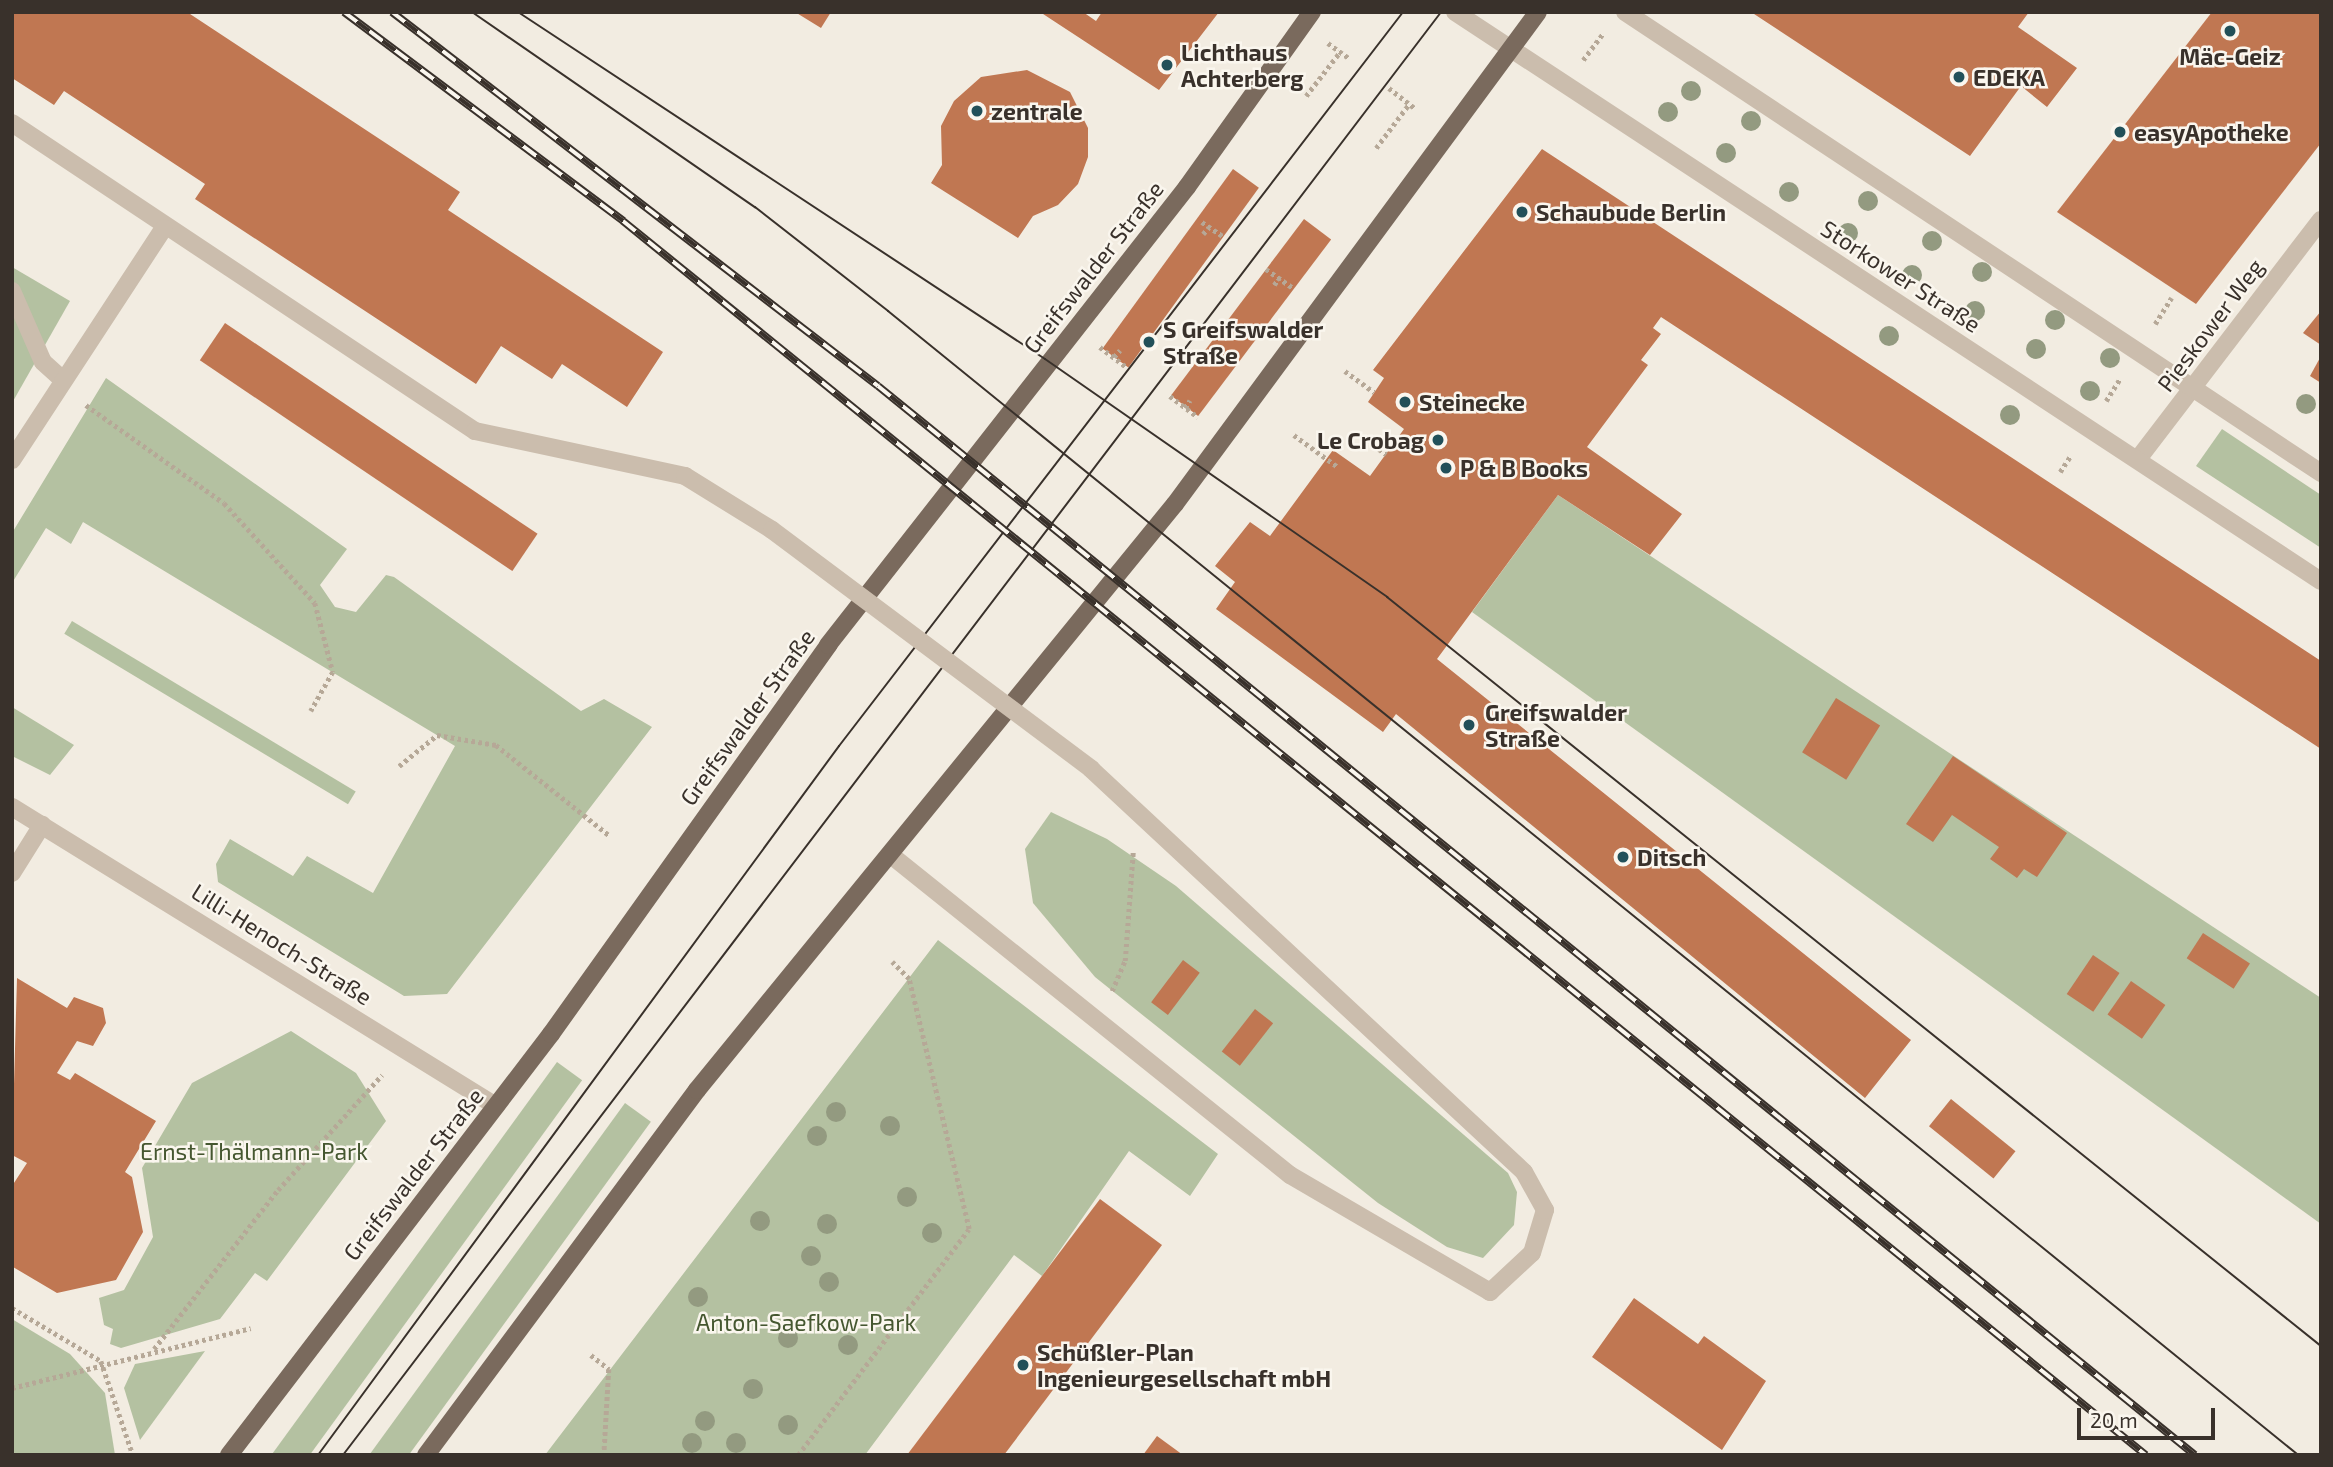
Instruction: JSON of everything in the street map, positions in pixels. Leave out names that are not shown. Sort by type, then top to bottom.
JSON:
[{"type":"main road","name":"Greifswalder Straße","points":[[229,1455],[496,1106],[828,645],[1187,187],[1312,12]]},
{"type":"main road","points":[[426,1455],[697,1090],[892,856],[1175,503],[1515,50],[1538,12]]},
{"type":"street","name":"Storkower Straße","points":[[1455,12],[2321,581]]},
{"type":"street","points":[[1625,12],[2321,473]]},
{"type":"street","points":[[12,122],[164,228],[475,431],[685,476],[772,530],[1091,769],[1524,1172],[1545,1210],[1532,1253],[1490,1292],[1290,1175],[892,856]]},
{"type":"street","name":"Pieskower Weg","points":[[2138,459],[2321,220]]},
{"type":"street","points":[[12,460],[60,382],[164,228]]},
{"type":"street","points":[[12,291],[43,362],[60,382]]},
{"type":"street","name":"Lilli-Henoch-Straße","points":[[12,807],[496,1106]]},
{"type":"street","points":[[12,873],[42,825]]},
{"type":"path","points":[[1579,66],[1609,23]]},
{"type":"path","points":[[1322,38],[1350,59]]},
{"type":"path","points":[[1306,96],[1340,52]]},
{"type":"path","points":[[1389,88],[1415,108]]},
{"type":"path","points":[[1376,148],[1409,103]]},
{"type":"path","points":[[1196,217],[1223,237]]},
{"type":"path","points":[[1203,234],[1209,227]]},
{"type":"path","points":[[1266,269],[1294,289]]},
{"type":"path","points":[[1274,285],[1279,278]]},
{"type":"path","points":[[1100,347],[1127,367]]},
{"type":"path","points":[[1114,357],[1119,350]]},
{"type":"path","points":[[1345,371],[1374,392]]},
{"type":"path","points":[[60,382],[224,503],[315,603],[333,672],[311,710]]},
{"type":"path","points":[[1170,396],[1198,416]]},
{"type":"path","points":[[1185,408],[1190,400]]},
{"type":"path","points":[[1294,435],[1338,467]]},
{"type":"path","points":[[1379,449],[1386,454]]},
{"type":"path","points":[[399,766],[437,735],[496,745],[610,836]]},
{"type":"path","points":[[1125,961],[1132,861]]},
{"type":"path","points":[[798,1455],[969,1229],[909,979],[892,962]]},
{"type":"path","points":[[154,1349],[278,1190],[383,1074]]},
{"type":"path","points":[[12,1308],[101,1361],[133,1455]]},
{"type":"path","points":[[12,1388],[101,1361],[251,1328]]},
{"type":"path","points":[[591,1355],[609,1369],[604,1455]]},
{"type":"green space","points":[[12,267],[70,301],[12,403]]},
{"type":"green space","points":[[106,378],[347,549],[320,585],[335,607],[356,612],[386,575],[394,577],[581,711],[604,699],[652,727],[447,994],[404,996],[218,882],[216,864],[230,839],[293,876],[307,856],[373,893],[455,746],[83,522],[71,544],[46,528],[12,583],[12,533]]},
{"type":"green space","points":[[2222,429],[2321,495],[2321,548],[2196,466]]},
{"type":"green space","points":[[1558,495],[2321,998],[2321,1224],[1472,612]]},
{"type":"green space","points":[[72,621],[356,791],[348,804],[64,634]]},
{"type":"green space","points":[[12,707],[74,745],[50,775],[12,756]]},
{"type":"green space","points":[[1051,812],[1107,839],[1176,886],[1508,1173],[1517,1192],[1514,1225],[1483,1258],[1447,1247],[1378,1203],[1095,977],[1033,903],[1025,849]]},
{"type":"green space","name":"Anton-Saefkow-Park","points":[[938,940],[1218,1154],[1190,1196],[1129,1151],[1042,1276],[1014,1255],[865,1455],[545,1455]]},
{"type":"green space","name":"Ernst-Thälmann-Park","points":[[291,1031],[356,1073],[386,1121],[267,1281],[255,1273],[220,1319],[121,1348],[110,1344],[113,1329],[104,1325],[99,1298],[124,1290],[153,1237],[142,1168],[192,1083]]},
{"type":"green space","points":[[557,1062],[582,1080],[310,1455],[271,1455]]},
{"type":"green space","points":[[625,1103],[651,1122],[409,1455],[369,1455]]},
{"type":"green space","points":[[12,1319],[70,1354],[105,1393],[115,1455],[12,1455]]},
{"type":"green space","points":[[205,1351],[140,1440],[124,1388],[135,1364]]},
{"type":"building","points":[[12,12],[187,12],[460,192],[448,210],[663,352],[627,407],[562,364],[552,379],[501,346],[476,384],[195,199],[205,184],[64,91],[54,105],[12,78]]},
{"type":"building","points":[[795,12],[831,12],[821,28]]},
{"type":"building","points":[[1040,12],[1083,12],[1096,21],[1102,12],[1219,12],[1159,90]]},
{"type":"building","name":"EDEKA","points":[[1751,12],[2029,12],[2018,27],[2077,68],[2047,107],[2021,86],[1970,156]]},
{"type":"building","points":[[2212,12],[2321,12],[2321,143],[2196,304],[2057,212]]},
{"type":"building","points":[[1027,70],[1070,92],[1088,128],[1088,157],[1078,184],[1058,205],[1033,216],[1018,238],[931,183],[942,165],[941,126],[954,101],[981,77]]},
{"type":"building","points":[[1542,149],[2321,661],[2321,749],[1661,317],[1653,328],[1661,334],[1641,360],[1648,365],[1587,447],[1682,514],[1650,555],[1558,495],[1437,659],[1911,1040],[1865,1098],[1396,714],[1383,732],[1216,609],[1235,582],[1215,566],[1250,522],[1270,536],[1333,450],[1370,476],[1404,429],[1368,402],[1384,378],[1373,370]]},
{"type":"building","points":[[1233,169],[1259,188],[1128,367],[1103,349]]},
{"type":"building","points":[[1304,219],[1331,239],[1198,416],[1171,395]]},
{"type":"building","points":[[2321,311],[2321,345],[2303,333]]},
{"type":"building","points":[[225,323],[538,534],[512,571],[200,360]]},
{"type":"building","points":[[2321,356],[2321,383],[2310,376]]},
{"type":"building","points":[[1836,698],[1880,726],[1846,780],[1802,752]]},
{"type":"building","points":[[1953,756],[2067,833],[2037,877],[2024,869],[2017,878],[1990,859],[1999,847],[1952,815],[1933,842],[1906,824]]},
{"type":"building","points":[[2203,933],[2250,963],[2234,989],[2187,958]]},
{"type":"building","points":[[2093,955],[2120,973],[2093,1012],[2067,994]]},
{"type":"building","points":[[1183,960],[1200,973],[1168,1015],[1151,1002]]},
{"type":"building","points":[[17,978],[67,1008],[74,997],[103,1008],[106,1023],[93,1046],[77,1041],[57,1073],[70,1080],[75,1073],[156,1121],[125,1172],[132,1177],[143,1232],[116,1280],[57,1293],[13,1267],[12,1186],[27,1163],[12,1155]]},
{"type":"building","points":[[2131,981],[2165,1005],[2142,1039],[2107,1015]]},
{"type":"building","points":[[1255,1009],[1273,1023],[1240,1066],[1222,1052]]},
{"type":"building","points":[[1951,1099],[2016,1151],[1993,1178],[1929,1126]]},
{"type":"building","name":"Schüßler-Plan Ingenieurgesellschaft mbH","points":[[1100,1199],[1162,1245],[1004,1455],[907,1455]]},
{"type":"building","points":[[1634,1298],[1698,1344],[1704,1336],[1766,1381],[1722,1450],[1592,1357]]},
{"type":"building","points":[[1157,1436],[1183,1455],[1143,1455]]},
{"type":"tram line","points":[[472,12],[755,207],[888,311],[2298,1455]]},
{"type":"tram line","points":[[518,12],[1045,359],[1387,597],[2321,1346]]},
{"type":"tram line","points":[[318,1455],[839,746],[1403,12]]},
{"type":"tram line","points":[[343,1455],[1441,12]]},
{"type":"railway","points":[[344,12],[623,221],[2146,1455]]},
{"type":"railway","points":[[392,12],[878,386],[2195,1455]]},
{"type":"place","name":"Mäc-Geiz","points":[[2230,31]]},
{"type":"place","name":"Lichthaus Achterberg","points":[[1167,65]]},
{"type":"place","name":"EDEKA","points":[[1959,77]]},
{"type":"place","name":"zentrale","points":[[977,111]]},
{"type":"place","name":"easyApotheke","points":[[2120,132]]},
{"type":"place","name":"Schaubude Berlin","points":[[1522,212]]},
{"type":"place","name":"S Greifswalder Straße","points":[[1149,342]]},
{"type":"place","name":"Steinecke","points":[[1405,402]]},
{"type":"place","name":"Le Crobag","points":[[1438,440]]},
{"type":"place","name":"P & B Books","points":[[1446,468]]},
{"type":"place","name":"Greifswalder Straße","points":[[1469,725]]},
{"type":"place","name":"Ditsch","points":[[1623,857]]},
{"type":"place","name":"Schüßler-Plan Ingenieurgesellschaft mbH","points":[[1023,1365]]}]
